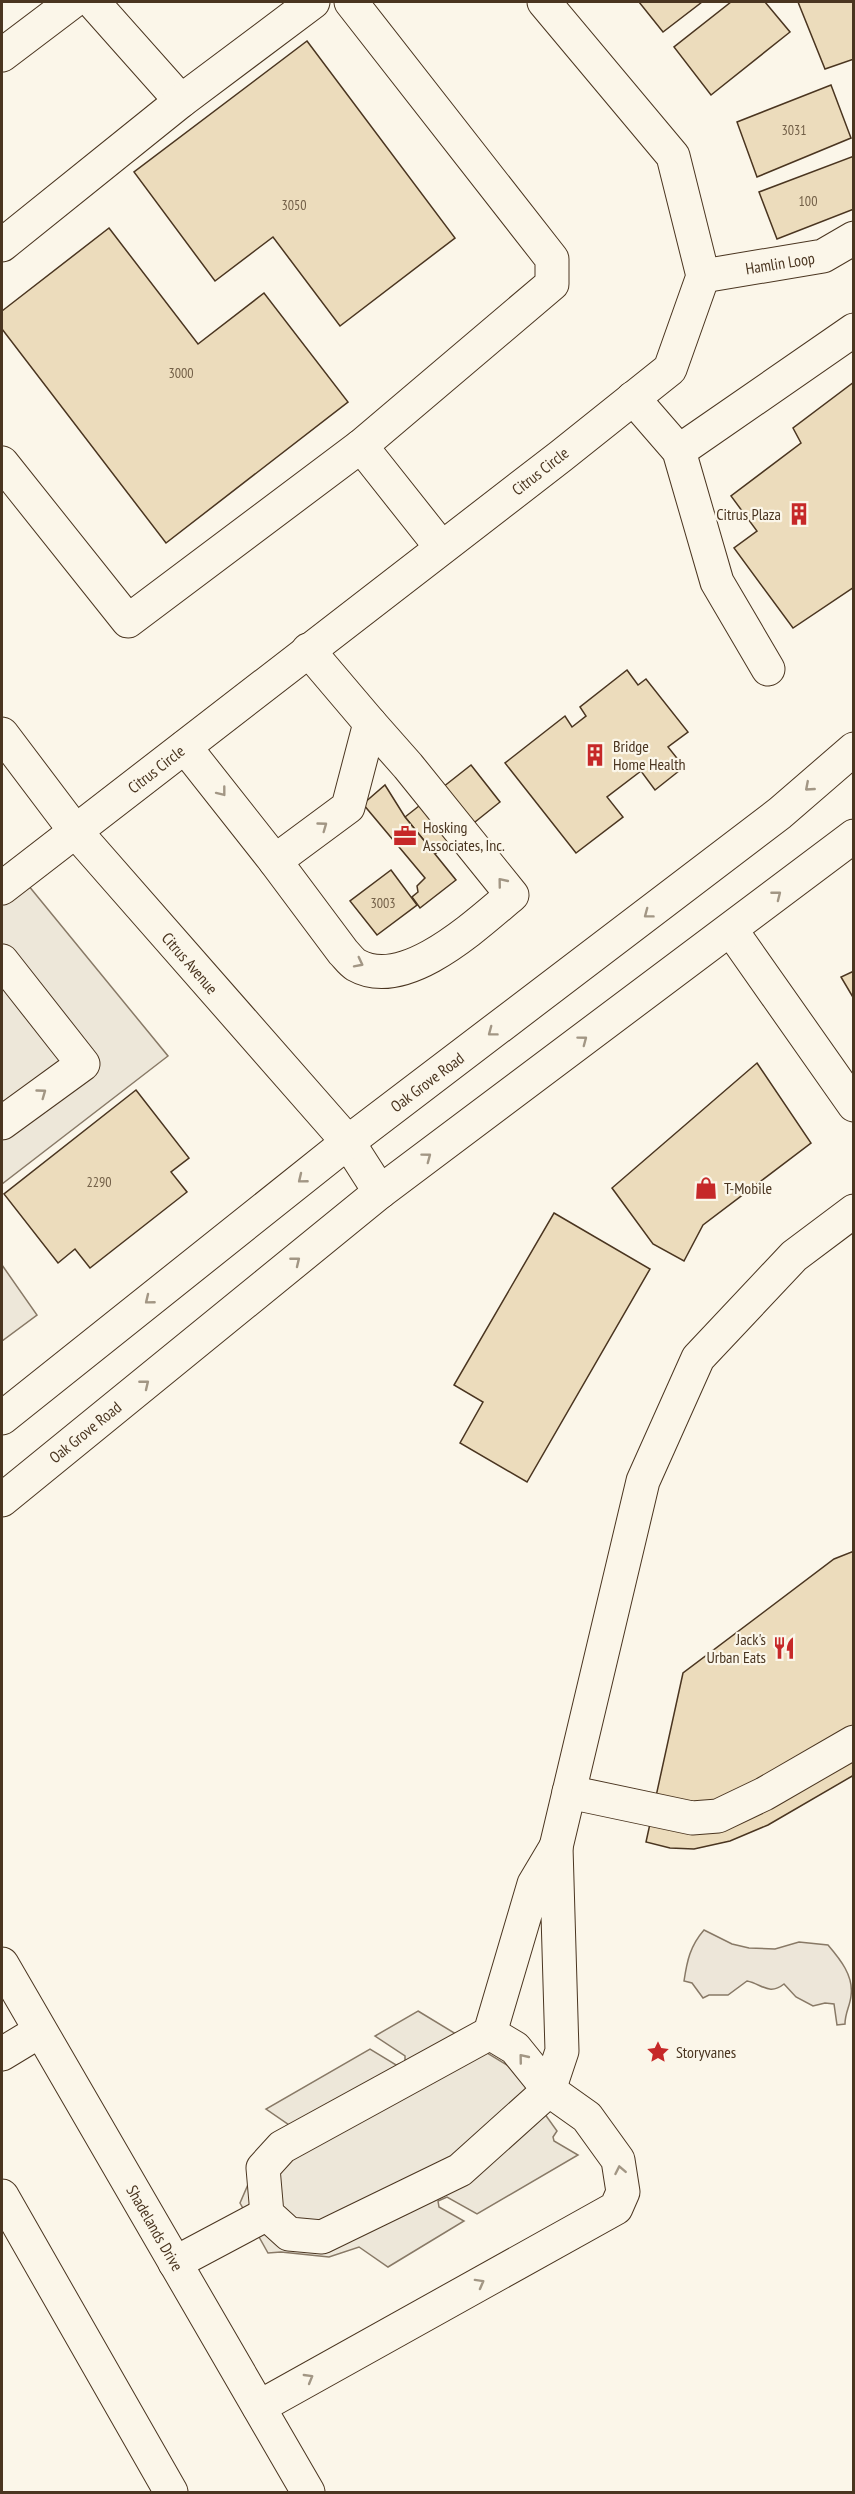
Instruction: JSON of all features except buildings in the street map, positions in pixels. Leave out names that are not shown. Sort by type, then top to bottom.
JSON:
[{"type":"street","points":[[2,55],[72,2]]},
{"type":"street","points":[[93,2],[181,101]]},
{"type":"street","points":[[2,245],[181,101],[313,2]]},
{"type":"street","points":[[2,463],[128,621],[361,446],[552,284],[552,259],[351,2]]},
{"type":"street","points":[[544,2],[673,156],[703,276]]},
{"type":"street","name":"Hamlin Loop","points":[[703,276],[823,256],[854,238]]},
{"type":"street","name":"Citrus Circle","points":[[2,888],[561,456],[669,369],[703,276]]},
{"type":"street","points":[[679,451],[854,330]]},
{"type":"street","points":[[633,398],[679,451],[717,582],[768,669]]},
{"type":"street","points":[[361,446],[441,548]]},
{"type":"street","points":[[185,747],[343,952],[356,964],[376,970],[405,969],[423,962],[484,918],[512,895],[408,766],[308,650]]},
{"type":"street","points":[[275,861],[348,807],[370,723]]},
{"type":"street","name":"Citrus Avenue","points":[[2,734],[76,832],[348,1142],[380,1192]]},
{"type":"street","name":"Oak Grove Road","points":[[2,1418],[348,1142],[780,813],[854,749]]},
{"type":"street","name":"Oak Grove Road","points":[[2,1500],[380,1192],[854,836]]},
{"type":"street","points":[[730,930],[854,1105]]},
{"type":"street","points":[[2,961],[83,1064],[2,1123]]},
{"type":"street","points":[[556,1847],[534,1884],[490,2033],[282,2147],[263,2168],[267,2214],[289,2234],[322,2237],[460,2170],[549,2090],[562,2051],[556,1847],[643,1481],[698,1358],[794,1256],[854,1212]]},
{"type":"street","points":[[569,1792],[692,1818],[718,1816],[764,1794],[854,1742]]},
{"type":"street","name":"Shadelands Drive","points":[[2,1964],[308,2493]]},
{"type":"street","points":[[2,2054],[40,2031]]},
{"type":"street","points":[[259,2407],[616,2208],[623,2192],[622,2172],[618,2160],[587,2117],[549,2090],[515,2048],[490,2033]]},
{"type":"street","points":[[2,2196],[171,2493]]},
{"type":"street","points":[[175,2263],[267,2214]]},
{"type":"shaded area","points":[[10,863],[168,1056],[2,1184],[2,868]]},
{"type":"shaded area","points":[[2,1265],[37,1315],[2,1341]]},
{"type":"shaded area","points":[[704,1930],[732,1944],[749,1948],[775,1949],[799,1942],[828,1945],[841,1962],[850,1982],[851,1996],[845,2024],[837,2025],[834,2004],[825,2003],[813,2006],[796,1997],[784,1984],[770,1989],[747,1981],[728,1995],[709,1995],[703,1998],[692,1983],[684,1981],[690,1954]]},
{"type":"shaded area","points":[[418,2011],[512,2068],[557,2131],[553,2137],[554,2141],[578,2155],[477,2214],[447,2197],[438,2201],[439,2207],[464,2221],[388,2267],[359,2247],[329,2257],[281,2252],[268,2253],[240,2203],[260,2157],[289,2125],[266,2109],[370,2049],[396,2065],[405,2062],[405,2056],[375,2036]]},
{"type":"place","name":"Citrus Plaza","points":[[799,514]]},
{"type":"place","name":"Bridge Home Health","points":[[595,755]]},
{"type":"place","name":"Hosking Associates, Inc.","points":[[405,836]]},
{"type":"place","name":"T-Mobile","points":[[706,1188]]},
{"type":"place","name":"Jack's Urban Eats","points":[[784,1648]]},
{"type":"place","name":"Storyvanes","points":[[658,2052]]}]
